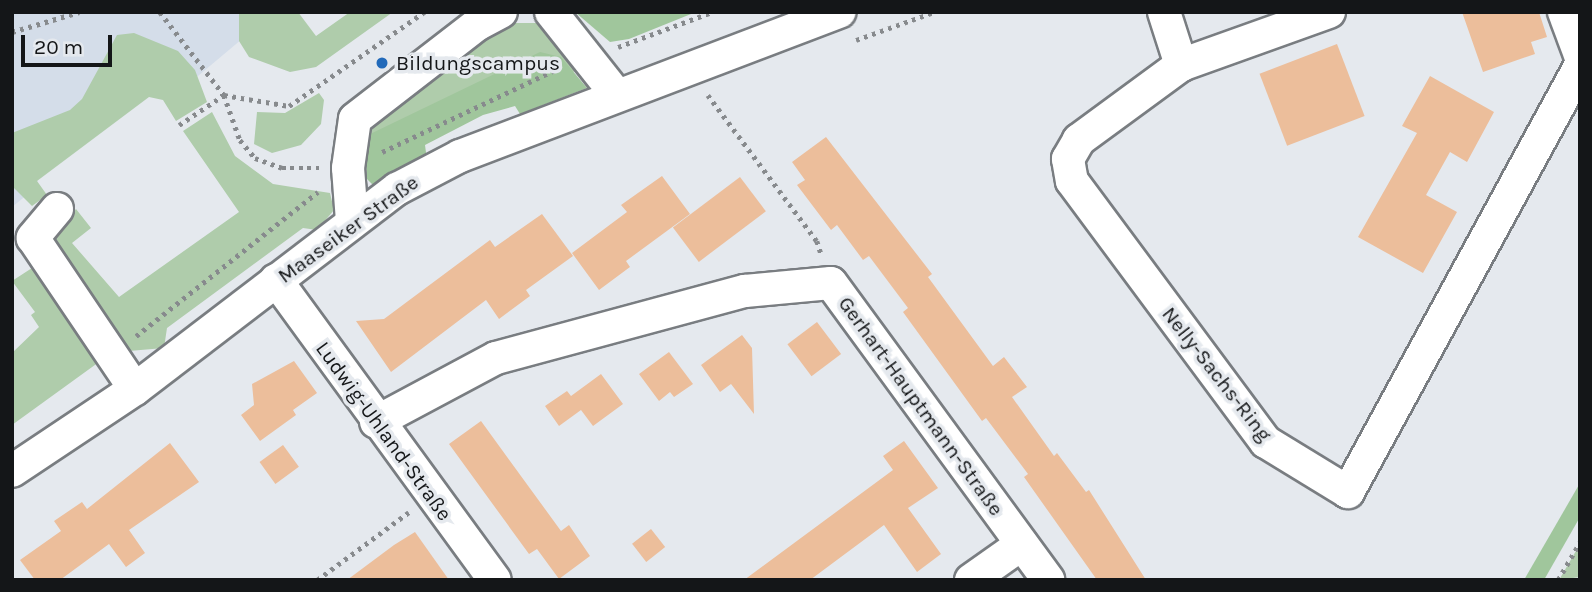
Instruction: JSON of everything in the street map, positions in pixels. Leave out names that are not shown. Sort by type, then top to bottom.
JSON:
[{"type":"street","points":[[352,221],[348,168],[355,119],[478,23],[501,12]]},
{"type":"street","points":[[551,12],[616,94]]},
{"type":"street","points":[[1164,12],[1181,65]]},
{"type":"street","name":"Nelly-Sachs-Ring","points":[[1329,12],[1181,65],[1079,140],[1068,159],[1072,181],[1266,442],[1348,492],[1580,67]]},
{"type":"street","points":[[1564,12],[1580,55]]},
{"type":"street","name":"Maaseiker Straße","points":[[12,471],[135,389],[397,189],[460,156],[616,94],[688,68],[844,22]]},
{"type":"street","points":[[57,208],[33,238],[135,389]]},
{"type":"street","name":"Ludwig-Uhland-Straße","points":[[276,280],[376,422],[394,462],[431,495],[495,580]]},
{"type":"street","name":"Gerhart-Hauptmann-Straße","points":[[376,422],[496,358],[745,292],[831,283],[1048,580]]},
{"type":"street","points":[[971,580],[1022,544]]},
{"type":"path","points":[[12,32],[79,12]]},
{"type":"path","points":[[160,12],[224,95],[240,140],[256,158],[282,168],[348,168]]},
{"type":"path","points":[[179,125],[224,95],[289,106],[424,12]]},
{"type":"path","points":[[116,361],[120,349],[348,168],[558,68],[712,12]]},
{"type":"path","points":[[844,22],[852,41],[934,12]]},
{"type":"path","points":[[688,68],[817,241],[831,283]]},
{"type":"path","points":[[317,580],[431,495]]},
{"type":"path","points":[[1558,580],[1580,542]]},
{"type":"shaded area","points":[[12,12],[274,12],[173,97],[148,97],[37,179],[38,186],[12,207]]},
{"type":"green space","points":[[239,12],[298,12],[316,36],[350,12],[393,12],[316,67],[290,72],[249,57],[239,41]]},
{"type":"green space","points":[[575,12],[696,12],[629,39],[610,42]]},
{"type":"green space","points":[[512,23],[536,23],[568,44],[592,84],[587,88],[576,71],[364,137],[369,123],[491,33]]},
{"type":"green space","points":[[134,33],[178,51],[195,70],[207,102],[176,121],[163,100],[149,97],[37,181],[47,195],[32,206],[12,186],[12,133],[70,110],[82,99],[117,35]]},
{"type":"green space","points":[[540,52],[561,57],[587,88],[520,114],[515,106],[483,115],[425,145],[427,160],[385,184],[373,185],[367,179],[364,137]]},
{"type":"green space","points":[[319,93],[324,100],[321,124],[301,145],[272,153],[254,144],[257,112],[285,113]]},
{"type":"green space","points":[[212,112],[235,156],[273,184],[330,193],[334,210],[317,230],[303,228],[167,328],[164,348],[129,351],[53,245],[54,234],[76,209],[91,228],[72,243],[119,297],[239,212],[183,131]]},
{"type":"green space","points":[[32,268],[99,362],[12,425],[12,353],[39,327],[31,315],[35,312],[12,281]]},
{"type":"green space","points":[[1580,483],[1580,517],[1544,580],[1524,580]]},
{"type":"green space","points":[[1580,544],[1580,577],[1559,580]]},
{"type":"building","points":[[1462,12],[1539,12],[1547,37],[1531,42],[1535,54],[1483,72]]},
{"type":"building","points":[[1337,44],[1365,116],[1287,146],[1260,74]]},
{"type":"building","points":[[1430,76],[1494,112],[1467,162],[1450,152],[1426,195],[1457,212],[1423,273],[1358,237],[1417,133],[1402,126]]},
{"type":"building","points":[[826,137],[932,274],[928,277],[993,366],[1004,357],[1027,387],[1012,397],[1054,456],[1057,453],[1086,492],[1089,490],[1146,580],[1097,580],[1024,477],[1028,474],[986,418],[982,421],[903,312],[908,308],[869,256],[863,260],[837,225],[831,230],[797,185],[805,180],[792,162]]},
{"type":"building","points":[[662,176],[690,214],[626,261],[630,267],[599,290],[572,253],[627,212],[621,205]]},
{"type":"building","points":[[740,177],[766,211],[699,262],[673,228]]},
{"type":"building","points":[[542,214],[573,256],[526,290],[530,296],[499,319],[486,300],[391,372],[356,321],[384,319],[490,240],[495,247]]},
{"type":"building","points":[[817,322],[841,354],[812,376],[787,344]]},
{"type":"building","points":[[742,335],[752,348],[754,414],[731,384],[720,392],[701,365]]},
{"type":"building","points":[[669,352],[693,384],[674,397],[670,392],[659,401],[639,374]]},
{"type":"building","points":[[294,361],[317,393],[293,410],[296,415],[260,441],[241,415],[254,405],[252,384]]},
{"type":"building","points":[[601,374],[623,404],[593,426],[581,410],[559,426],[545,406],[567,391],[571,396]]},
{"type":"building","points":[[481,421],[561,531],[569,525],[590,556],[559,579],[537,549],[529,554],[449,444]]},
{"type":"building","points":[[904,441],[938,488],[908,508],[941,554],[917,572],[884,525],[810,580],[744,580],[893,470],[883,456]]},
{"type":"building","points":[[170,443],[199,482],[129,530],[145,553],[126,567],[109,544],[60,580],[35,580],[20,560],[61,531],[54,521],[82,502],[87,509]]},
{"type":"building","points":[[283,445],[299,467],[275,484],[260,462]]},
{"type":"building","points":[[651,529],[665,547],[646,562],[632,544]]},
{"type":"building","points":[[415,532],[449,580],[347,580],[394,545]]},
{"type":"place","name":"Bildungscampus","points":[[382,63]]}]
